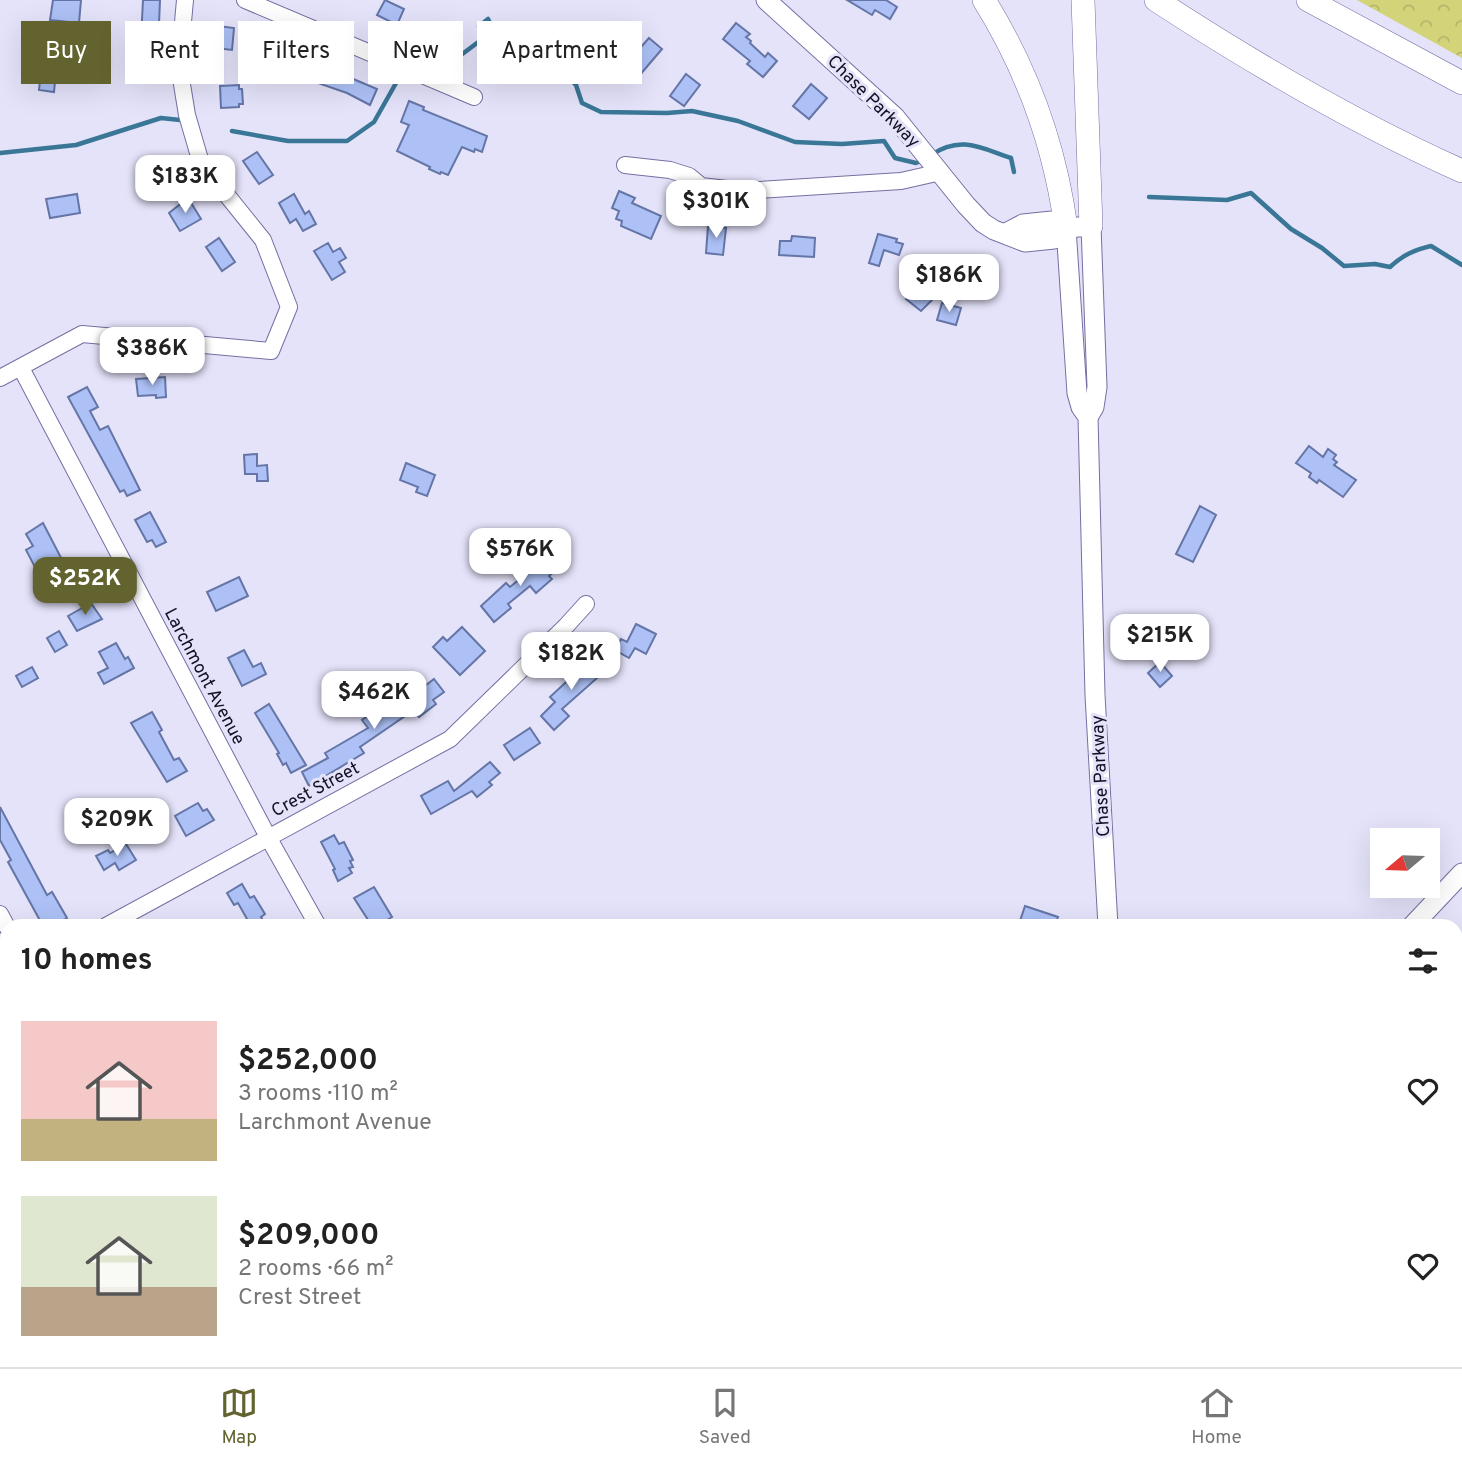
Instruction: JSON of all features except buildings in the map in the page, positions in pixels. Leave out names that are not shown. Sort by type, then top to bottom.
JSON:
[{"type":"highway","points":[[984,0],[1016,57],[1040,112],[1055,167],[1066,228]]},
{"type":"highway","points":[[1156,0],[1305,91],[1394,139],[1462,171]]},
{"type":"highway","points":[[1308,0],[1462,83]]},
{"type":"highway","points":[[1083,5],[1091,226]]},
{"type":"main road","name":"Chase Parkway","points":[[766,0],[883,104],[978,218],[994,230],[1025,242],[1054,239],[1066,228],[1091,226],[1097,387],[1094,407],[1087,416]]},
{"type":"main road","name":"Chase Parkway","points":[[1066,228],[1077,393],[1081,408],[1087,416],[1095,695],[1108,919]]},
{"type":"main road","points":[[1419,919],[1462,873]]},
{"type":"street","points":[[0,378],[82,334],[271,351],[289,307],[262,240],[201,163],[187,115],[178,65],[185,0]]},
{"type":"street","points":[[245,0],[474,97]]},
{"type":"street","points":[[625,165],[670,170],[689,176],[701,186],[744,191],[901,181],[933,162]]},
{"type":"street","name":"Larchmont Avenue","points":[[21,368],[268,837],[314,919]]},
{"type":"street","name":"Crest Street","points":[[119,919],[450,738],[586,604]]},
{"type":"green space","points":[[1357,0],[1462,0],[1462,58]]},
{"type":"waterway","points":[[463,54],[481,40],[479,26],[488,19],[503,45],[518,62],[538,71],[568,77],[576,85],[582,103],[601,112],[692,111],[738,121],[795,142],[842,144],[884,141],[895,158],[916,163],[924,160]]},
{"type":"waterway","points":[[232,131],[288,141],[347,141],[374,122],[395,84]]},
{"type":"waterway","points":[[0,153],[76,145],[161,118],[180,120]]},
{"type":"waterway","points":[[931,155],[952,146],[971,145],[1011,158],[1014,172]]},
{"type":"waterway","points":[[1149,197],[1227,200],[1251,193],[1291,229],[1322,248],[1344,266],[1375,264],[1390,267],[1409,254],[1431,246],[1462,265]]}]
